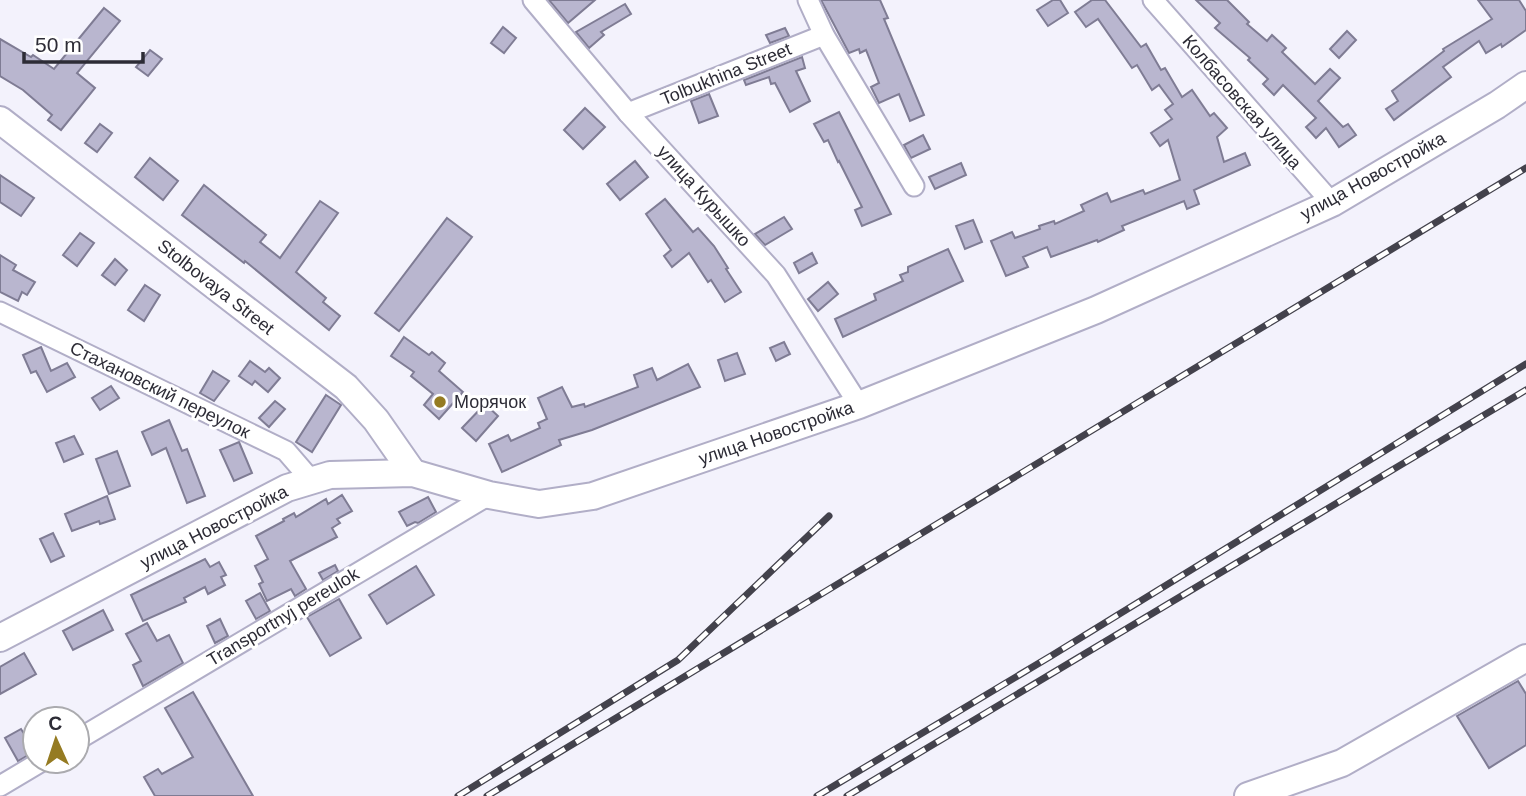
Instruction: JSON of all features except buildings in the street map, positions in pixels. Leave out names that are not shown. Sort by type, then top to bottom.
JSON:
[{"type":"main road","name":"улица Новостройка","points":[[0,638],[286,488],[311,480],[330,475],[413,473],[489,495],[539,503],[593,496],[859,405],[1096,310],[1332,204],[1526,85]]},
{"type":"main road","name":"Stolbovaya Street","points":[[0,120],[346,387],[376,420],[413,473]]},
{"type":"main road","points":[[1248,796],[1342,763],[1526,658]]},
{"type":"street","name":"улица Курышко","points":[[533,0],[628,113],[776,275],[859,405]]},
{"type":"street","points":[[808,0],[824,35],[914,186]]},
{"type":"street","name":"Колбасовская улица","points":[[1153,0],[1332,204]]},
{"type":"street","name":"Tolbukhina Street","points":[[628,113],[824,35]]},
{"type":"street","name":"Стахановский переулок","points":[[0,312],[286,451],[311,480]]},
{"type":"street","name":"Transportnyj pereulok","points":[[91,732],[489,495]]},
{"type":"street","points":[[0,786],[21,774]]},
{"type":"railway","points":[[487,796],[1526,168]]},
{"type":"railway","points":[[817,796],[1051,656],[1526,364]]},
{"type":"railway","points":[[847,796],[1526,390]]},
{"type":"railway","points":[[458,796],[678,660],[829,516]]},
{"type":"place","name":"Морячок","points":[[440,402]]}]
